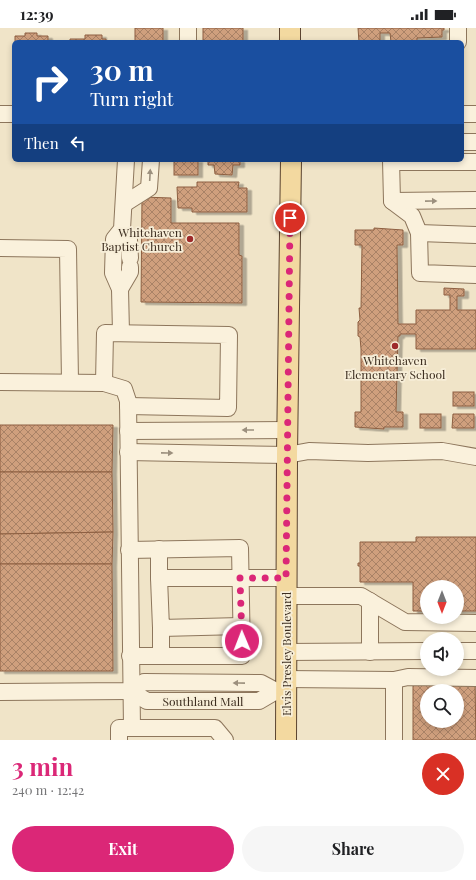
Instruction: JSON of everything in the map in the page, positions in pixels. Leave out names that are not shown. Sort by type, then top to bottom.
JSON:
[{"type":"main road","points":[[290,28],[290,40]]},
{"type":"main road","name":"Elvis Presley Boulevard","points":[[286,740],[282,687],[286,652],[290,162]]},
{"type":"street","points":[[188,28],[188,40]]},
{"type":"street","points":[[458,28],[458,40]]},
{"type":"street","points":[[0,114],[12,114]]},
{"type":"street","points":[[464,114],[476,114]]},
{"type":"street","points":[[464,142],[476,142]]},
{"type":"street","points":[[121,333],[120,289],[113,273],[114,239],[122,229],[126,162]]},
{"type":"street","points":[[124,204],[149,188],[151,162]]},
{"type":"street","points":[[392,162],[392,201]]},
{"type":"street","points":[[464,162],[476,162]]},
{"type":"street","points":[[392,201],[476,200]]},
{"type":"street","points":[[392,201],[412,216],[419,233],[420,273],[476,275]]},
{"type":"street","points":[[120,289],[130,272],[129,240],[122,229]]},
{"type":"street","points":[[419,233],[476,234]]},
{"type":"street","points":[[0,248],[68,249],[70,382]]},
{"type":"street","points":[[104,383],[105,333],[229,335],[228,408],[128,406]]},
{"type":"street","points":[[0,382],[104,383],[124,389],[128,406],[130,691],[132,728]]},
{"type":"street","points":[[128,431],[287,430]]},
{"type":"street","points":[[128,452],[287,455],[309,451],[368,453],[442,452],[476,458]]},
{"type":"street","points":[[129,550],[240,548],[242,626],[242,656],[130,656]]},
{"type":"street","points":[[159,549],[161,656]]},
{"type":"street","points":[[159,578],[240,578],[286,587],[361,596],[405,622],[476,622]]},
{"type":"street","points":[[370,601],[370,652]]},
{"type":"street","points":[[161,628],[242,626]]},
{"type":"street","points":[[286,652],[420,651]]},
{"type":"street","points":[[464,651],[476,651]]},
{"type":"street","points":[[282,687],[394,680],[408,677],[476,678]]},
{"type":"street","points":[[394,680],[394,740]]},
{"type":"street","name":"Southland Mall","points":[[130,691],[147,701],[259,701],[282,687]]},
{"type":"street","points":[[0,692],[130,691]]},
{"type":"street","points":[[119,740],[118,728],[216,728],[225,740]]},
{"type":"building","points":[[135,28],[163,28],[163,40],[135,40]]},
{"type":"building","points":[[203,28],[243,28],[243,40],[203,40]]},
{"type":"building","points":[[358,28],[444,28],[444,30],[442,30],[442,37],[417,38],[417,40],[391,40],[390,33],[380,33],[380,40],[359,40]]},
{"type":"building","points":[[25,33],[37,33],[37,36],[48,36],[48,40],[15,40],[15,36],[25,36]]},
{"type":"building","points":[[85,35],[102,35],[102,39],[106,40],[70,40],[85,39]]},
{"type":"building","points":[[174,162],[198,162],[198,175],[174,175]]},
{"type":"building","points":[[208,162],[240,162],[240,165],[233,165],[232,175],[215,174],[214,165],[208,165]]},
{"type":"building","points":[[197,182],[239,182],[238,188],[247,188],[247,212],[192,212],[192,208],[178,208],[177,187],[197,187]]},
{"type":"building","name":"Whitehaven Baptist Church","points":[[142,197],[171,198],[171,223],[239,223],[239,255],[242,256],[242,303],[141,302]]},
{"type":"building","points":[[374,228],[403,230],[403,245],[397,245],[398,324],[416,324],[416,310],[450,310],[450,295],[444,295],[444,288],[464,289],[464,296],[457,296],[457,310],[476,310],[476,349],[416,349],[416,334],[400,334],[400,336],[398,336],[396,412],[403,412],[403,427],[384,427],[384,429],[355,427],[355,412],[361,412],[361,349],[360,337],[358,336],[358,322],[360,320],[359,308],[361,308],[362,245],[355,245],[355,230],[374,230]]},
{"type":"building","points":[[453,392],[474,392],[474,406],[453,406]]},
{"type":"building","points":[[420,414],[441,414],[441,428],[420,428]]},
{"type":"building","points":[[453,414],[474,414],[474,428],[452,428]]},
{"type":"building","points":[[0,425],[113,425],[112,472],[0,472]]},
{"type":"building","points":[[0,472],[112,472],[113,532],[0,534]]},
{"type":"building","points":[[113,532],[112,564],[0,564],[0,534]]},
{"type":"building","points":[[416,537],[476,537],[476,611],[464,611],[464,580],[420,580],[420,611],[413,611],[413,582],[360,582],[360,566],[358,566],[358,563],[360,563],[360,542],[416,542]]},
{"type":"building","points":[[0,564],[112,564],[113,671],[0,671]]},
{"type":"building","points":[[413,683],[475,683],[476,740],[413,740]]},
{"type":"place","name":"Whitehaven Baptist Church","points":[[190,239]]},
{"type":"place","name":"Whitehaven Elementary School","points":[[395,346]]},
{"type":"route","points":[[242,641],[240,578],[286,578],[290,218]]}]
